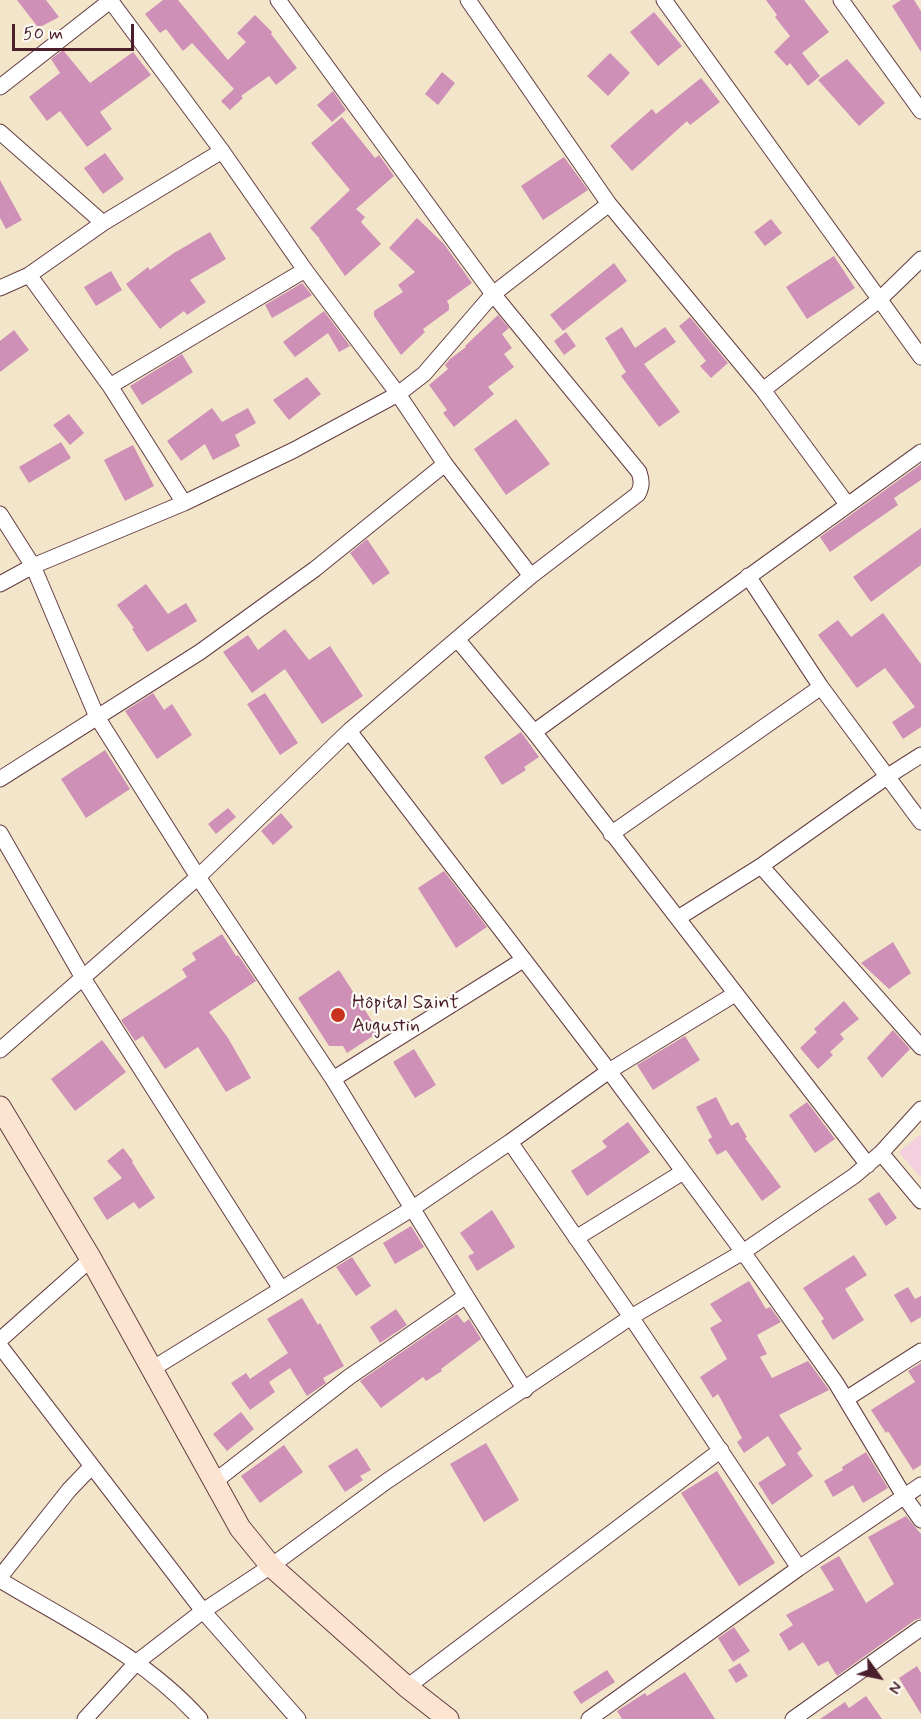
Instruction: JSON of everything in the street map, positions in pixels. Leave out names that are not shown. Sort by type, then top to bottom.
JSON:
[{"type":"main road","points":[[0,1107],[91,1259],[240,1528],[271,1566],[407,1687],[448,1719]]},
{"type":"street","points":[[0,87],[110,0],[222,151],[305,270],[398,394],[445,464],[531,576]]},
{"type":"street","points":[[0,1050],[198,877],[350,731],[531,576],[638,494],[642,480],[639,472],[493,294],[278,0]]},
{"type":"street","points":[[468,0],[609,204],[763,390],[847,504]]},
{"type":"street","points":[[664,0],[921,357]]},
{"type":"street","points":[[841,0],[921,111]]},
{"type":"street","points":[[0,132],[103,223]]},
{"type":"street","points":[[0,288],[28,275],[103,223],[222,151]]},
{"type":"street","points":[[0,584],[33,566],[184,503],[294,450],[398,394],[424,374],[493,294],[609,204]]},
{"type":"street","points":[[763,390],[879,300],[921,259]]},
{"type":"street","points":[[110,386],[305,270]]},
{"type":"street","points":[[28,275],[110,386],[184,503]]},
{"type":"street","points":[[534,732],[921,452]]},
{"type":"street","points":[[0,779],[200,652],[315,569],[445,464]]},
{"type":"street","points":[[0,514],[33,566],[98,717],[198,877],[333,1079],[525,1390]]},
{"type":"street","points":[[748,576],[821,687],[921,822]]},
{"type":"street","points":[[457,639],[534,732],[868,1166]]},
{"type":"street","points":[[611,834],[821,687]]},
{"type":"street","points":[[350,731],[609,1071],[743,1252],[836,1383],[921,1520]]},
{"type":"street","points":[[678,918],[761,866],[921,755]]},
{"type":"street","points":[[0,832],[83,978],[280,1288]]},
{"type":"street","points":[[761,866],[921,1047]]},
{"type":"street","points":[[333,1079],[523,960]]},
{"type":"street","points":[[152,1369],[413,1208],[510,1143],[609,1071],[735,994]]},
{"type":"street","points":[[85,1719],[137,1662],[203,1611],[271,1566],[387,1481],[631,1317],[743,1252],[868,1166],[921,1109]]},
{"type":"street","points":[[510,1143],[631,1317],[799,1568]]},
{"type":"street","points":[[881,1153],[921,1201]]},
{"type":"street","points":[[576,1238],[683,1172]]},
{"type":"street","points":[[0,1340],[91,1259]]},
{"type":"street","points":[[214,1482],[349,1377],[466,1296]]},
{"type":"street","points":[[0,1346],[203,1611],[298,1719]]},
{"type":"street","points":[[846,1399],[921,1351]]},
{"type":"street","points":[[407,1687],[721,1450]]},
{"type":"street","points":[[91,1467],[69,1490],[0,1579],[137,1662],[164,1682],[200,1719]]},
{"type":"street","points":[[589,1719],[799,1568],[921,1485]]},
{"type":"street","points":[[793,1719],[921,1628]]},
{"type":"shaded area","points":[[921,1134],[921,1178],[899,1152]]},
{"type":"building","points":[[17,0],[46,0],[59,17],[42,26],[37,26]]},
{"type":"building","points":[[163,0],[178,0],[228,60],[246,42],[237,33],[255,15],[272,32],[271,34],[297,68],[276,85],[269,76],[241,96],[243,98],[230,110],[221,101],[234,89],[192,43],[183,51],[166,29],[160,33],[145,14]]},
{"type":"building","points":[[766,0],[804,0],[829,32],[802,53],[820,76],[808,86],[790,63],[787,66],[774,52],[790,36],[775,17],[777,15]]},
{"type":"building","points":[[901,0],[914,0],[921,11],[921,52],[892,6]]},
{"type":"building","points":[[654,12],[682,46],[658,66],[630,32]]},
{"type":"building","points":[[63,50],[90,83],[133,52],[151,75],[100,112],[112,129],[87,147],[60,111],[47,121],[29,97],[60,73],[51,59]]},
{"type":"building","points":[[610,53],[630,73],[608,96],[587,76]]},
{"type":"building","points":[[847,59],[885,103],[859,126],[818,80]]},
{"type":"building","points":[[442,72],[455,83],[438,105],[425,94]]},
{"type":"building","points":[[701,78],[720,102],[690,125],[687,121],[632,171],[610,146],[652,109],[656,114]]},
{"type":"building","points":[[333,91],[346,110],[332,122],[317,105]]},
{"type":"building","points":[[342,117],[375,158],[379,155],[394,176],[356,209],[365,217],[361,222],[381,244],[345,276],[310,228],[350,190],[311,143]]},
{"type":"building","points":[[105,153],[124,179],[103,194],[84,168]]},
{"type":"building","points":[[564,157],[588,190],[543,220],[521,186]]},
{"type":"building","points":[[0,180],[22,220],[6,229],[0,218]]},
{"type":"building","points":[[417,218],[444,244],[472,283],[447,301],[449,310],[423,329],[425,332],[401,355],[374,316],[374,311],[403,292],[398,285],[415,272],[389,248]]},
{"type":"building","points":[[771,219],[782,233],[765,246],[754,232]]},
{"type":"building","points":[[210,232],[226,259],[190,280],[206,302],[187,315],[184,311],[160,329],[126,284],[148,267],[150,270]]},
{"type":"building","points":[[834,256],[855,288],[807,319],[786,287]]},
{"type":"building","points":[[614,263],[627,281],[563,331],[550,315]]},
{"type":"building","points":[[111,271],[122,290],[96,306],[84,287]]},
{"type":"building","points":[[302,283],[312,295],[272,318],[265,305]]},
{"type":"building","points":[[324,311],[350,346],[339,352],[328,333],[295,357],[283,342]]},
{"type":"building","points":[[498,315],[509,328],[502,334],[512,348],[504,354],[514,367],[488,387],[494,394],[454,427],[443,413],[447,410],[429,385],[448,369],[445,365],[450,359],[466,347]]},
{"type":"building","points":[[690,317],[728,363],[711,378],[700,366],[706,361],[679,326]]},
{"type":"building","points":[[622,327],[635,348],[665,327],[676,342],[644,364],[680,412],[659,427],[621,376],[626,372],[605,338]]},
{"type":"building","points":[[14,330],[29,350],[0,372],[0,341]]},
{"type":"building","points":[[566,332],[576,346],[564,355],[554,341]]},
{"type":"building","points":[[182,354],[193,372],[142,405],[130,386]]},
{"type":"building","points":[[307,377],[321,394],[289,420],[273,400]]},
{"type":"building","points":[[212,408],[222,422],[248,408],[256,423],[235,435],[240,446],[213,460],[205,444],[181,461],[167,441]]},
{"type":"building","points":[[69,414],[84,433],[70,445],[53,425]]},
{"type":"building","points":[[516,419],[550,464],[506,495],[474,449]]},
{"type":"building","points":[[61,442],[71,458],[29,483],[19,467]]},
{"type":"building","points":[[133,445],[154,486],[125,501],[104,460]]},
{"type":"building","points":[[921,464],[921,480],[894,498],[898,505],[830,552],[820,537]]},
{"type":"building","points":[[921,528],[921,565],[871,602],[853,577]]},
{"type":"building","points":[[367,539],[390,573],[373,585],[350,553]]},
{"type":"building","points":[[146,584],[168,614],[186,603],[197,621],[147,652],[132,629],[134,628],[117,605]]},
{"type":"building","points":[[883,613],[921,664],[921,727],[903,739],[892,722],[915,707],[885,668],[857,688],[818,635],[838,620],[851,637]]},
{"type":"building","points":[[285,629],[309,660],[330,646],[363,696],[322,724],[285,669],[252,693],[223,652],[248,635],[258,650]]},
{"type":"building","points":[[153,693],[164,710],[172,704],[192,735],[157,759],[125,711]]},
{"type":"building","points":[[265,693],[298,743],[280,755],[247,704]]},
{"type":"building","points":[[521,732],[539,757],[524,767],[526,770],[502,785],[484,757]]},
{"type":"building","points":[[105,750],[130,789],[86,818],[61,779]]},
{"type":"building","points":[[228,808],[236,817],[216,834],[208,824]]},
{"type":"building","points":[[281,813],[293,827],[273,845],[261,831]]},
{"type":"building","points":[[444,871],[487,927],[456,948],[418,888]]},
{"type":"building","points":[[222,934],[256,981],[209,1012],[228,1038],[251,1078],[226,1092],[198,1047],[165,1069],[143,1036],[135,1041],[121,1020],[187,977],[182,969],[196,960],[192,953]]},
{"type":"building","points":[[893,942],[911,973],[889,989],[861,963]]},
{"type":"building","name":"Hôpital Saint Augustin","points":[[339,970],[379,1032],[347,1053],[343,1046],[329,1046],[298,998]]},
{"type":"building","points":[[844,1001],[859,1019],[840,1034],[844,1039],[830,1052],[833,1055],[818,1069],[800,1048],[817,1032],[814,1029]]},
{"type":"building","points":[[893,1030],[910,1049],[882,1078],[867,1058]]},
{"type":"building","points":[[685,1036],[700,1060],[653,1090],[637,1065]]},
{"type":"building","points":[[102,1040],[126,1072],[75,1111],[51,1079]]},
{"type":"building","points":[[414,1049],[436,1085],[415,1098],[393,1062]]},
{"type":"building","points":[[716,1097],[731,1126],[738,1122],[747,1137],[745,1138],[781,1187],[762,1201],[726,1150],[717,1155],[708,1140],[712,1137],[696,1107]]},
{"type":"building","points":[[807,1102],[835,1139],[815,1153],[789,1115]]},
{"type":"building","points":[[628,1122],[650,1152],[587,1196],[571,1171],[607,1147],[602,1141]]},
{"type":"building","points":[[123,1148],[155,1198],[139,1209],[134,1202],[107,1220],[93,1198],[122,1178],[107,1161]]},
{"type":"building","points":[[879,1192],[897,1218],[886,1226],[868,1199]]},
{"type":"building","points":[[492,1210],[515,1247],[477,1271],[468,1256],[474,1253],[460,1233]]},
{"type":"building","points":[[411,1226],[424,1247],[395,1264],[383,1243]]},
{"type":"building","points":[[854,1255],[867,1275],[845,1289],[864,1320],[833,1340],[821,1321],[824,1319],[803,1288]]},
{"type":"building","points":[[352,1257],[371,1286],[356,1296],[336,1267]]},
{"type":"building","points":[[749,1281],[766,1309],[770,1307],[781,1322],[757,1335],[767,1354],[760,1357],[772,1378],[808,1361],[829,1390],[779,1415],[802,1449],[797,1453],[813,1476],[772,1505],[758,1483],[786,1465],[768,1436],[744,1453],[737,1442],[742,1438],[718,1394],[713,1398],[700,1377],[727,1359],[710,1328],[722,1321],[710,1304]]},
{"type":"building","points":[[908,1287],[915,1299],[921,1296],[921,1317],[911,1323],[894,1295]]},
{"type":"building","points":[[302,1298],[318,1325],[320,1323],[344,1366],[323,1378],[326,1383],[307,1396],[290,1368],[269,1382],[275,1392],[250,1410],[231,1383],[246,1373],[250,1379],[288,1353],[267,1319]]},
{"type":"building","points":[[396,1309],[407,1325],[380,1343],[370,1327]]},
{"type":"building","points":[[457,1314],[464,1323],[469,1319],[481,1339],[441,1369],[442,1371],[426,1381],[423,1377],[381,1408],[360,1381]]},
{"type":"building","points":[[921,1363],[921,1465],[913,1470],[888,1431],[886,1433],[871,1410],[915,1382],[908,1371]]},
{"type":"building","points":[[241,1412],[254,1429],[227,1451],[213,1434]]},
{"type":"building","points":[[486,1443],[519,1500],[484,1522],[450,1464]]},
{"type":"building","points":[[284,1445],[303,1472],[260,1503],[241,1476]]},
{"type":"building","points":[[357,1448],[371,1470],[360,1476],[363,1480],[345,1492],[328,1466]]},
{"type":"building","points":[[866,1452],[888,1488],[863,1503],[853,1485],[833,1497],[824,1481]]},
{"type":"building","points":[[717,1471],[775,1563],[739,1586],[681,1493]]},
{"type":"building","points":[[906,1516],[921,1534],[921,1618],[837,1676],[828,1661],[818,1666],[803,1642],[789,1651],[779,1634],[793,1625],[786,1615],[834,1590],[820,1567],[839,1556],[866,1603],[894,1584],[868,1537]]},
{"type":"building","points":[[734,1627],[750,1651],[733,1662],[718,1638]]},
{"type":"building","points":[[740,1663],[748,1676],[736,1683],[728,1670]]},
{"type":"building","points":[[917,1666],[921,1673],[921,1714],[899,1678]]},
{"type":"building","points":[[607,1670],[615,1682],[581,1704],[573,1692]]},
{"type":"building","points":[[685,1672],[715,1719],[622,1719],[617,1711],[645,1693],[647,1696]]},
{"type":"building","points":[[866,1696],[882,1719],[820,1719],[845,1702],[849,1708]]},
{"type":"place","name":"Hôpital Saint Augustin","points":[[338,1015]]}]
